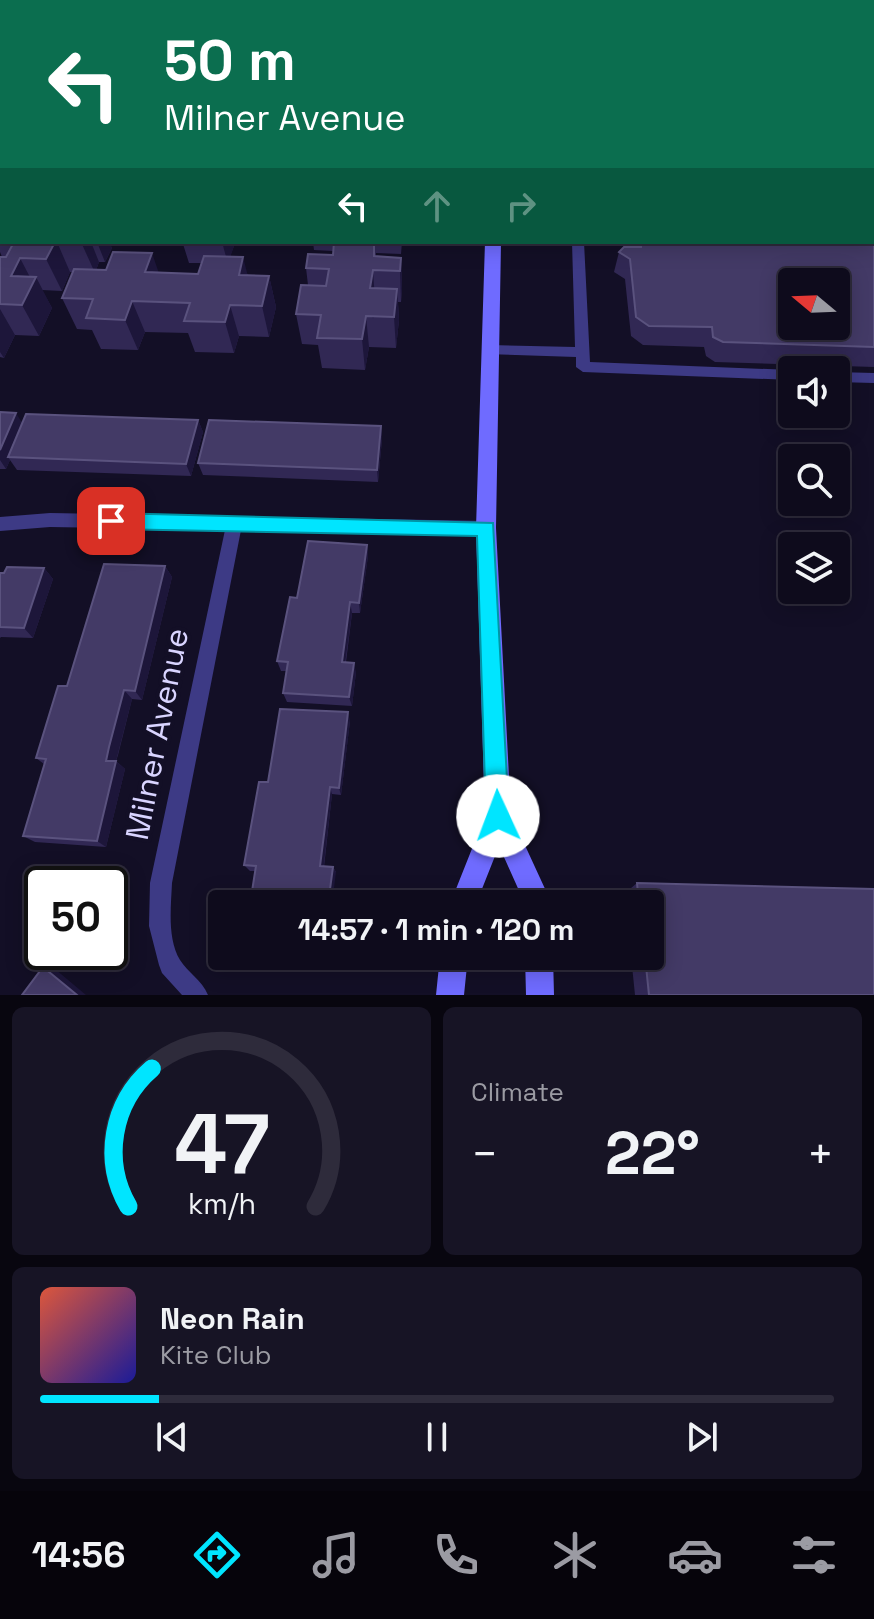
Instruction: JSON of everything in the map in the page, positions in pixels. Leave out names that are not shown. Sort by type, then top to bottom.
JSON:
[{"type":"main road","points":[[493,244],[486,528],[498,816],[532,890]]},
{"type":"main road","points":[[469,890],[498,816]]},
{"type":"main road","points":[[450,995],[453,970]]},
{"type":"main road","points":[[539,970],[540,995]]},
{"type":"lane","points":[[578,244],[583,367],[778,374]]},
{"type":"lane","points":[[489,350],[583,352]]},
{"type":"lane","points":[[850,377],[874,378]]},
{"type":"lane","points":[[0,524],[50,520],[486,528]]},
{"type":"lane","name":"Milner Avenue","points":[[197,995],[170,965],[160,926],[161,883],[234,524]]},
{"type":"building","points":[[13,244],[54,244],[46,259],[20,258],[11,276],[36,277],[22,305],[0,304],[0,257],[6,257]]},
{"type":"building","points":[[334,244],[374,244],[374,256],[401,258],[400,271],[373,270],[370,288],[397,289],[394,317],[366,316],[362,339],[317,338],[321,315],[296,314],[301,285],[326,286],[329,269],[306,268],[308,254],[333,255]]},
{"type":"building","points":[[641,244],[874,244],[874,347],[723,342],[713,337],[712,327],[649,326],[636,317],[630,259],[619,252],[624,247],[641,247]]},
{"type":"building","points":[[113,252],[152,253],[145,272],[198,274],[204,256],[243,257],[239,275],[269,276],[262,306],[230,305],[225,322],[184,321],[190,303],[132,301],[125,320],[86,318],[93,299],[62,298],[74,269],[106,270]]},
{"type":"building","points":[[0,412],[16,413],[0,450]]},
{"type":"building","points":[[26,414],[198,420],[186,464],[8,457]]},
{"type":"building","points":[[209,420],[381,426],[377,470],[198,463]]},
{"type":"building","points":[[308,541],[367,545],[359,603],[350,602],[342,662],[354,663],[349,697],[283,693],[288,662],[277,661],[290,597],[297,598]]},
{"type":"building","points":[[104,564],[165,566],[135,691],[124,690],[109,747],[106,761],[116,761],[97,841],[23,836],[46,759],[36,758],[58,686],[67,686]]},
{"type":"building","points":[[7,567],[44,568],[24,628],[0,627],[0,573],[4,573]]},
{"type":"building","points":[[280,709],[348,712],[339,788],[330,787],[320,866],[333,867],[330,890],[252,890],[256,866],[244,865],[259,782],[268,782]]},
{"type":"building","points":[[637,883],[874,889],[874,995],[649,995],[646,970],[664,970],[664,890],[638,890]]},
{"type":"building","points":[[41,970],[47,970],[77,995],[22,995]]},
{"type":"route","points":[[111,521],[486,528],[498,816]]}]
